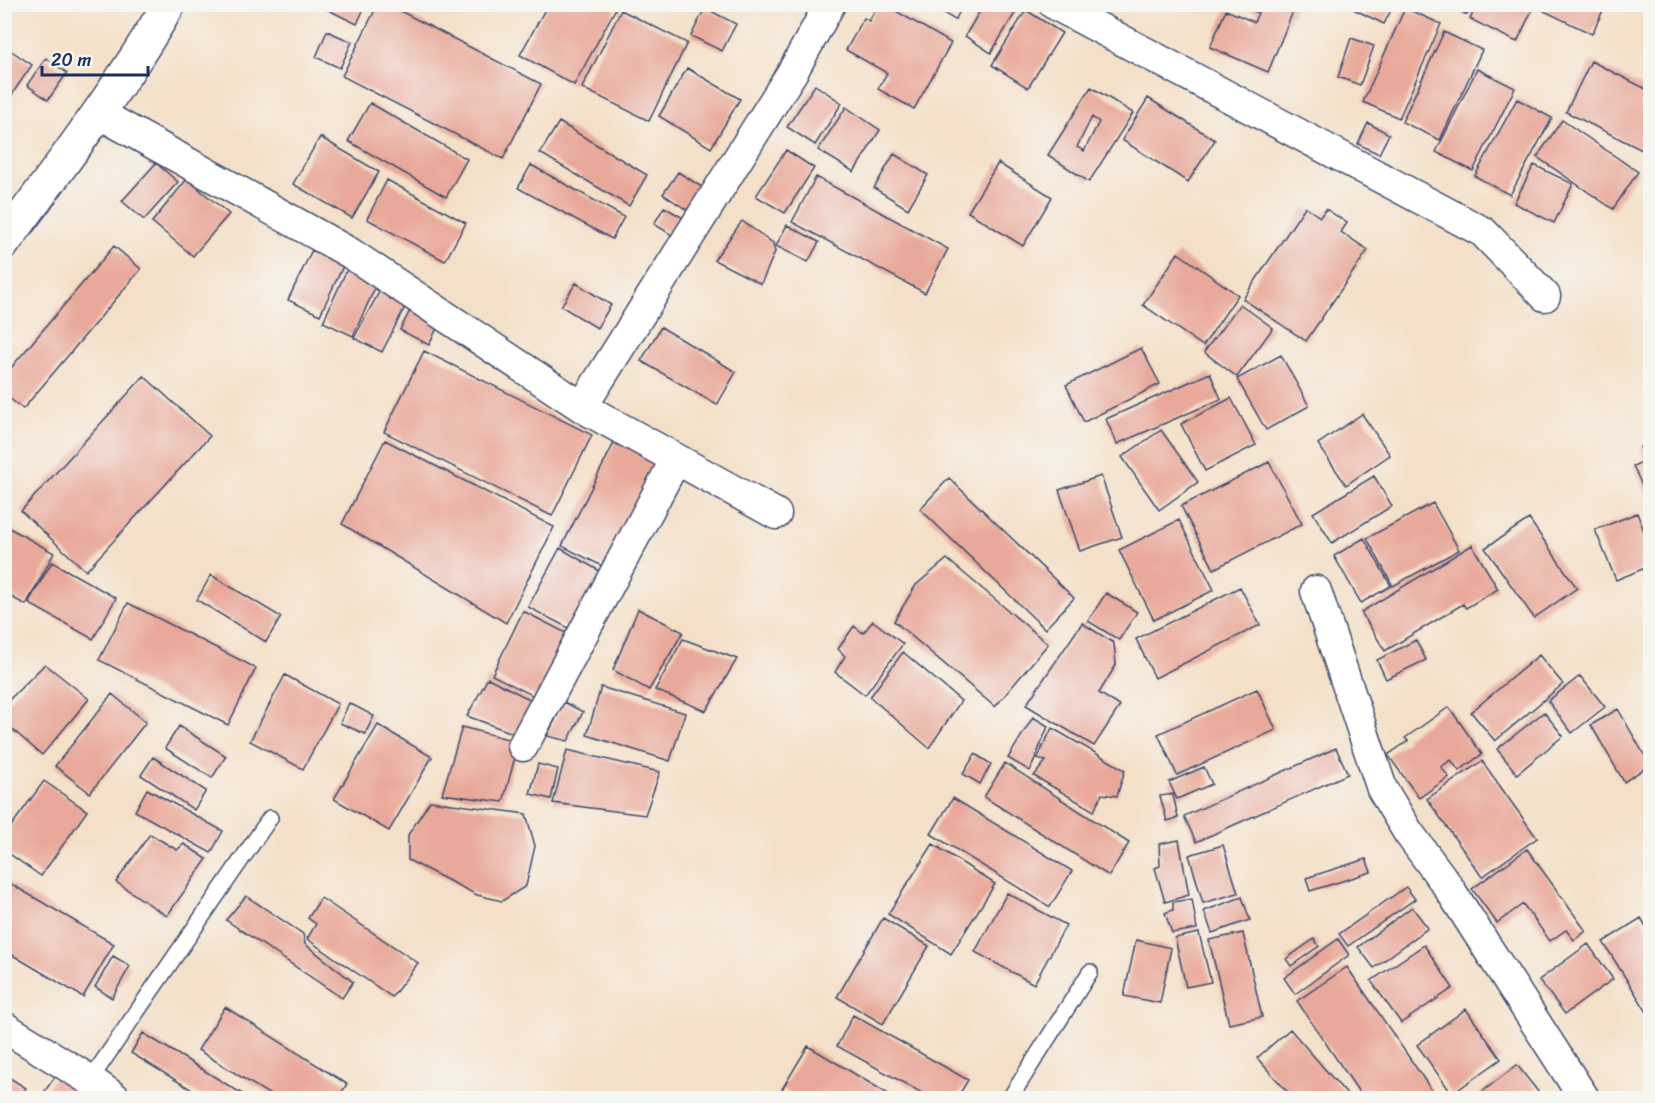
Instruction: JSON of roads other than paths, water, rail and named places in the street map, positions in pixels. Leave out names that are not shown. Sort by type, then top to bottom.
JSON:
[{"type":"street","points":[[4,242],[100,114],[169,4]]},
{"type":"street","points":[[582,407],[793,71],[830,4]]},
{"type":"street","points":[[1054,4],[1483,232],[1545,296]]},
{"type":"street","points":[[100,114],[350,253],[582,407],[776,514]]},
{"type":"street","points":[[523,746],[676,459]]},
{"type":"street","points":[[1316,591],[1382,789],[1408,832],[1447,885],[1584,1098]]},
{"type":"street","points":[[4,1027],[115,1098]]},
{"type":"lane","points":[[90,1080],[270,818]]},
{"type":"lane","points":[[1010,1098],[1090,972]]}]
